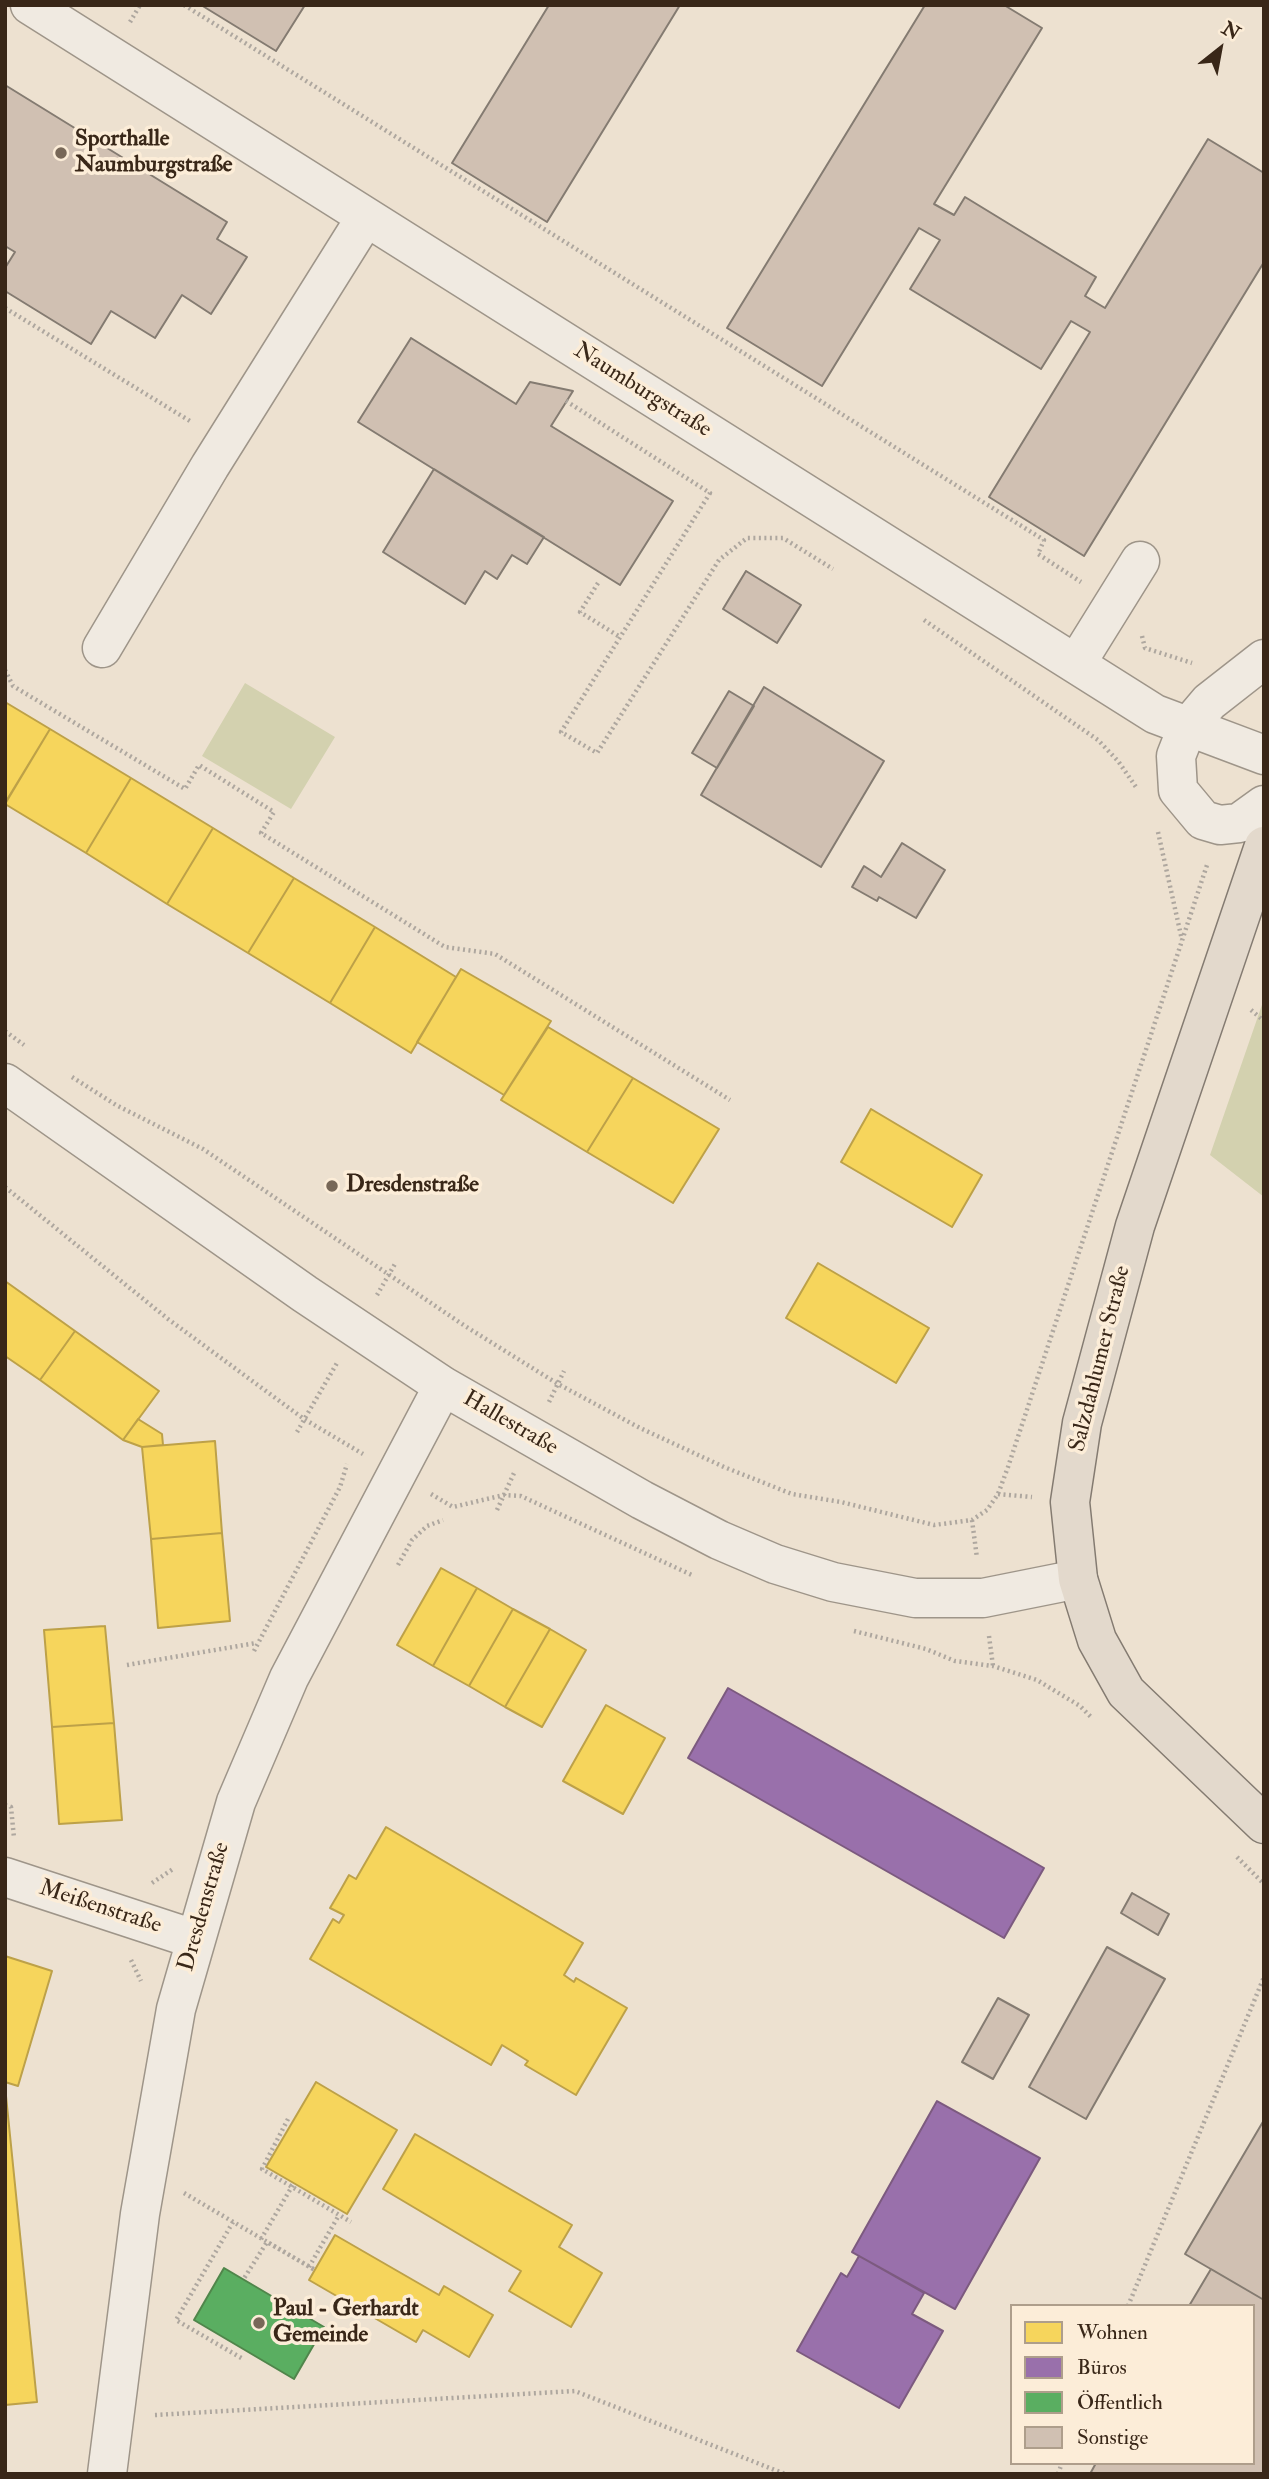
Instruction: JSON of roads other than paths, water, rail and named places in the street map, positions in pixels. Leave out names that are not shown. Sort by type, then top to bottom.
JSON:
[{"type":"main road","name":"Salzdahlumer Straße","points":[[1264,846],[1135,1226],[1082,1423],[1070,1502],[1078,1579],[1097,1640],[1126,1692],[1264,1824]]},
{"type":"street","name":"Naumburgstraße","points":[[30,5],[1155,714],[1264,755]]},
{"type":"street","points":[[102,648],[210,466],[366,217]]},
{"type":"street","points":[[1076,664],[1140,561]]},
{"type":"street","points":[[1264,659],[1209,702],[1187,728],[1176,756],[1178,790],[1203,820],[1220,825],[1239,823],[1264,805]]},
{"type":"street","name":"Hallestraße","points":[[5,1083],[287,1281],[443,1385],[631,1494],[719,1540],[775,1564],[833,1582],[915,1598],[959,1600],[1078,1579]]},
{"type":"street","name":"Dresdenstraße","points":[[107,2474],[140,2214],[176,2009],[194,1939],[236,1802],[289,1678],[443,1385]]},
{"type":"street","name":"Meißenstraße","points":[[10,1862],[194,1939]]},
{"type":"place","name":"Sporthalle Naumburgstraße","points":[[61,153]]},
{"type":"place","name":"Dresdenstraße","points":[[332,1186]]},
{"type":"place","name":"Paul - Gerhardt Gemeinde","points":[[259,2323]]}]
